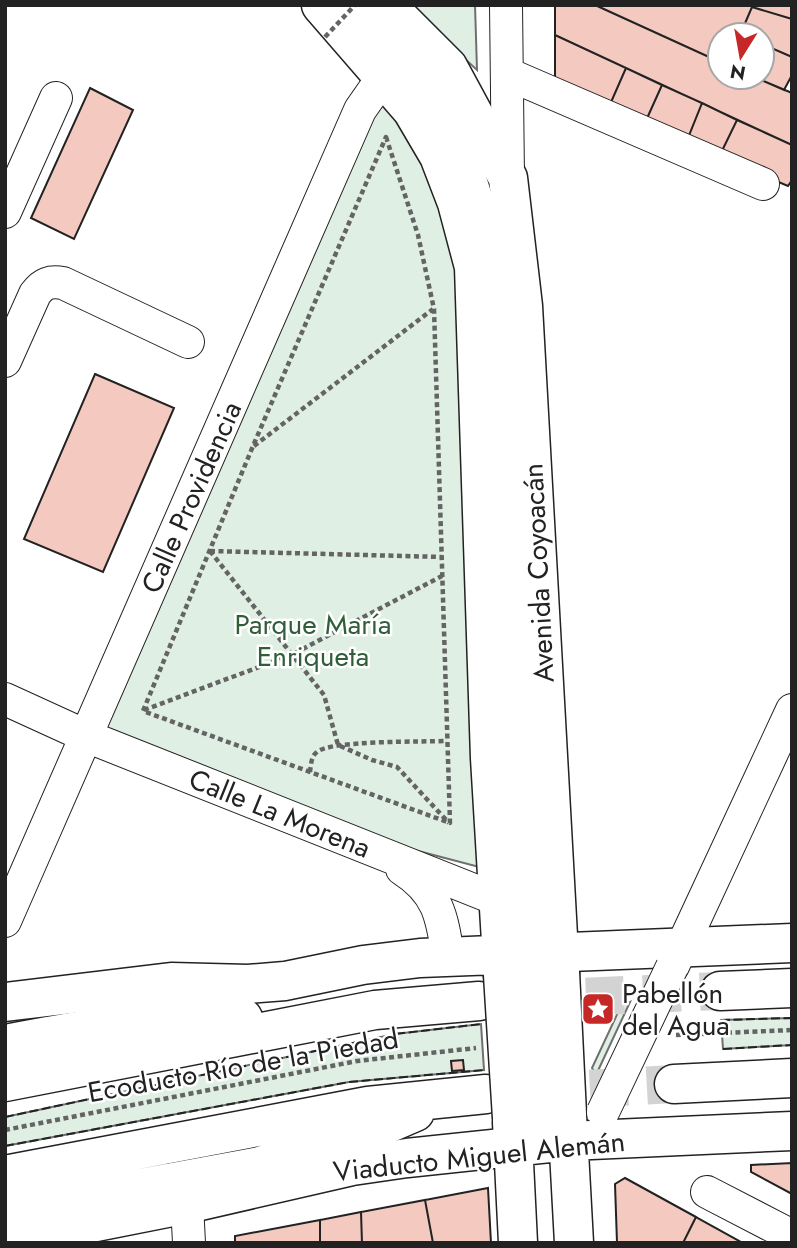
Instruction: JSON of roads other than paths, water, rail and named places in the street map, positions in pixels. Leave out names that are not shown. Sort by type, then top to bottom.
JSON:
[{"type":"main road","points":[[386,5],[448,67],[508,178]]},
{"type":"main road","name":"Avenida Coyoacán","points":[[323,21],[383,77],[412,110],[439,156],[457,203],[474,267],[489,744],[510,904],[526,963],[531,1120]]},
{"type":"main road","name":"Avenida Coyoacán","points":[[508,178],[523,306],[526,963],[531,1120]]},
{"type":"main road","points":[[5,1002],[170,982],[248,984],[285,981],[363,965],[448,957],[526,963],[677,957],[792,943]]},
{"type":"main road","points":[[5,1082],[375,1010],[526,963]]},
{"type":"main road","points":[[719,991],[792,988]]},
{"type":"main road","points":[[5,1044],[142,1021],[204,1017],[315,1021]]},
{"type":"main road","points":[[674,1084],[792,1078]]},
{"type":"main road","name":"Viaducto Miguel Alemán","points":[[5,1175],[368,1105],[531,1120],[792,1130]]},
{"type":"main road","points":[[5,1213],[260,1166],[364,1134],[531,1120]]},
{"type":"main road","points":[[517,1243],[531,1120]]},
{"type":"main road","points":[[531,1120],[573,1243]]},
{"type":"main road","name":"Viaducto Miguel Alemán","points":[[5,1240],[352,1166],[531,1120]]},
{"type":"street","points":[[353,5],[416,77],[439,111],[475,190],[494,272],[510,904]]},
{"type":"street","name":"Avenida Coyoacán","points":[[506,5],[508,178]]},
{"type":"street","points":[[508,74],[763,184]]},
{"type":"street","name":"Calle Providencia","points":[[5,920],[360,110],[383,77]]},
{"type":"street","points":[[5,212],[56,98]]},
{"type":"street","points":[[5,360],[35,294],[42,285],[52,281],[73,287],[188,342]]},
{"type":"street","name":"Calle La Morena","points":[[5,699],[86,736],[510,904],[526,963]]},
{"type":"street","points":[[529,1243],[527,1183],[531,1120],[677,957],[792,710]]},
{"type":"street","points":[[368,848],[413,876],[430,893],[443,921],[448,957]]},
{"type":"street","points":[[531,1120],[556,1181],[558,1243]]},
{"type":"street","points":[[707,1192],[792,1236]]},
{"type":"street","points":[[187,1203],[189,1243]]},
{"type":"tunnel","points":[[529,999],[720,991]]},
{"type":"tunnel","points":[[533,1092],[674,1084]]},
{"type":"place","name":"Pabellón del Agua","points":[[598,1009]]},
{"type":"park label","name":"Parque María Enriqueta","points":[[313,640]]}]
